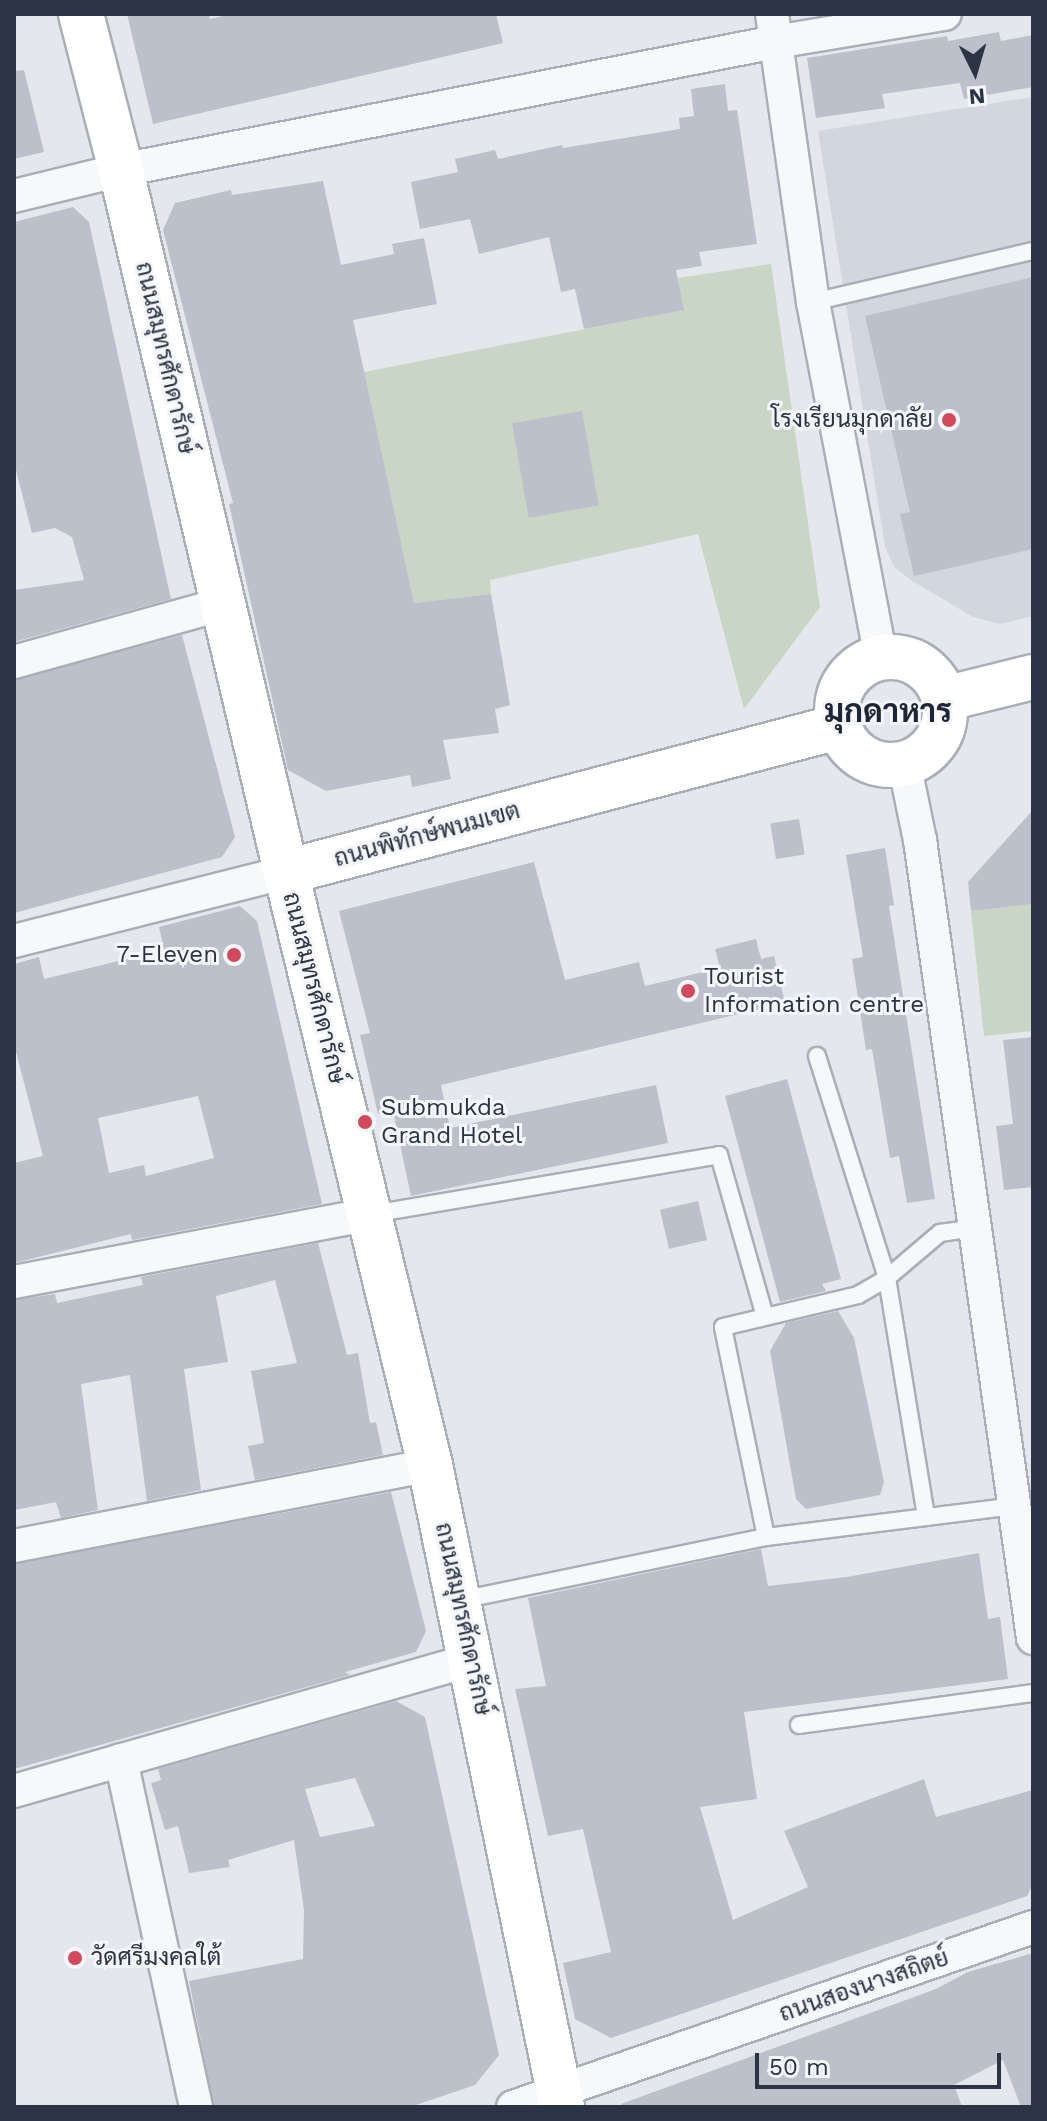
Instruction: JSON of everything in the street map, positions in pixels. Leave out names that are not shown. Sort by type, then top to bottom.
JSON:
[{"type":"main road","name":"ถนนสมุทรศักดารักษ์","points":[[81,14],[121,170],[286,872],[430,1465],[473,1659],[560,2099]]},
{"type":"main road","points":[[881,657],[912,660],[929,671],[944,699],[943,728],[934,744],[915,760],[876,763],[858,755],[838,727],[837,697],[847,677],[861,664],[881,657]]},
{"type":"main road","points":[[944,699],[1033,677]]},
{"type":"main road","name":"ถนนพิทักษ์พนมเขต","points":[[286,872],[838,727]]},
{"type":"street","points":[[14,196],[774,28],[945,14]]},
{"type":"street","points":[[774,28],[813,302],[881,657]]},
{"type":"street","points":[[14,662],[223,604]]},
{"type":"street","points":[[904,763],[920,840],[1033,1638]]},
{"type":"street","name":"ถนนพิทักษ์พนมเขต","points":[[14,941],[286,872]]},
{"type":"street","points":[[14,1282],[370,1214]]},
{"type":"street","points":[[14,1546],[430,1465]]},
{"type":"street","points":[[14,1791],[473,1659]]},
{"type":"street","points":[[121,1760],[196,2107]]},
{"type":"street","name":"ถนนสองนางสถิตย์","points":[[513,2107],[560,2099],[1033,1927]]},
{"type":"lane","points":[[813,302],[1033,251]]},
{"type":"lane","points":[[817,1056],[887,1278],[926,1517]]},
{"type":"lane","points":[[370,1214],[719,1155],[765,1317]]},
{"type":"lane","points":[[766,1537],[723,1327],[858,1295],[887,1278],[940,1233],[975,1228]]},
{"type":"lane","points":[[460,1600],[766,1537],[1014,1506]]},
{"type":"lane","points":[[799,1725],[1033,1693]]},
{"type":"shaded area","name":"โรงเรียนมุกดาลัย","points":[[1033,97],[1033,616],[1000,624],[973,617],[911,580],[894,567],[885,546],[818,131]]},
{"type":"green space","points":[[771,264],[820,607],[744,709],[698,534],[490,580],[491,594],[414,603],[364,372],[683,310],[678,278]]},
{"type":"green space","points":[[1033,904],[1033,1031],[984,1036],[971,911]]},
{"type":"building","points":[[127,14],[209,14],[210,19],[232,14],[496,14],[503,43],[153,124]]},
{"type":"building","points":[[999,32],[1001,41],[1033,35],[1033,87],[964,99],[960,83],[882,94],[885,108],[816,118],[807,58],[947,36],[948,41]]},
{"type":"building","points":[[24,70],[44,152],[14,159],[14,71]]},
{"type":"building","points":[[725,84],[728,111],[737,110],[757,244],[699,252],[702,266],[676,270],[684,310],[584,329],[575,289],[561,292],[549,237],[479,254],[470,219],[420,229],[411,182],[458,172],[455,159],[495,150],[498,159],[562,145],[563,148],[680,129],[679,118],[694,116],[691,89]]},
{"type":"building","points":[[323,181],[341,265],[394,254],[392,244],[424,238],[437,304],[353,320],[414,603],[491,594],[510,705],[495,709],[499,733],[443,740],[451,779],[412,787],[410,775],[326,791],[288,770],[229,504],[233,503],[163,230],[175,203],[231,190],[232,195]]},
{"type":"building","points":[[73,207],[89,222],[171,599],[14,642],[14,590],[84,580],[72,537],[55,528],[32,533],[14,462],[14,222]]},
{"type":"building","points":[[1033,277],[1033,549],[914,576],[900,514],[910,512],[865,316]]},
{"type":"building","points":[[582,411],[599,506],[529,518],[512,423]]},
{"type":"building","points":[[182,635],[235,837],[222,857],[14,913],[14,680]]},
{"type":"building","points":[[1033,810],[1033,904],[971,911],[968,882]]},
{"type":"building","points":[[799,819],[805,855],[776,859],[770,824]]},
{"type":"building","points":[[885,848],[894,905],[889,906],[935,1199],[907,1203],[899,1156],[890,1158],[872,1049],[866,1050],[852,959],[863,957],[846,855]]},
{"type":"building","points":[[534,862],[565,980],[639,962],[645,986],[720,968],[715,949],[756,939],[761,959],[774,956],[785,1003],[441,1085],[450,1128],[656,1085],[668,1143],[411,1196],[393,1111],[378,1114],[360,1035],[370,1033],[339,911]]},
{"type":"building","points":[[240,906],[257,921],[322,1204],[132,1240],[131,1234],[14,1263],[14,1163],[43,1156],[14,1044],[14,964],[39,957],[44,979],[164,950],[159,927]],"holes":[[[198,1096],[214,1158],[146,1176],[144,1165],[109,1173],[98,1118]]]},
{"type":"building","points":[[1033,1037],[1033,1187],[1004,1190],[996,1126],[1013,1124],[1003,1040]]},
{"type":"building","points":[[787,1079],[841,1279],[822,1284],[826,1291],[780,1302],[725,1096]]},
{"type":"building","points":[[698,1201],[707,1240],[669,1249],[660,1210]]},
{"type":"building","points":[[318,1243],[347,1355],[358,1353],[370,1423],[376,1422],[383,1455],[255,1480],[248,1446],[264,1443],[251,1371],[297,1363],[275,1280],[216,1296],[228,1362],[184,1369],[201,1490],[147,1501],[130,1375],[81,1384],[98,1510],[61,1518],[56,1502],[14,1510],[14,1300],[55,1294],[57,1303],[143,1285],[141,1277]]},
{"type":"building","points":[[838,1311],[854,1338],[884,1482],[880,1495],[806,1509],[796,1499],[770,1351],[786,1323]]},
{"type":"building","points":[[391,1492],[426,1631],[416,1652],[345,1672],[350,1675],[14,1769],[14,1564]]},
{"type":"building","points":[[761,1549],[768,1586],[847,1577],[979,1553],[988,1619],[1000,1617],[1008,1679],[744,1712],[757,1799],[700,1807],[733,1920],[808,1887],[784,1831],[924,1779],[936,1817],[1033,1790],[1033,1884],[1027,1896],[611,2038],[575,2019],[563,1963],[611,1952],[583,1829],[548,1836],[515,1689],[546,1686],[528,1598]]},
{"type":"building","points":[[396,1701],[425,1717],[499,2055],[475,2085],[410,2107],[214,2107],[189,1981],[303,1959],[304,1910],[294,1840],[228,1860],[230,1867],[189,1873],[178,1826],[165,1830],[151,1783],[161,1780],[158,1769]],"holes":[[[355,1778],[375,1826],[320,1837],[305,1789]]]},
{"type":"building","points":[[1033,1953],[1033,2107],[1021,2107],[1003,2060],[954,2085],[962,2107],[621,2107],[621,2104],[936,1989],[968,1972]]},
{"type":"place","name":"โรงเรียนมุกดาลัย","points":[[949,420]]},
{"type":"place","name":"7-Eleven","points":[[234,955]]},
{"type":"place","name":"Tourist Information centre","points":[[688,991]]},
{"type":"place","name":"Submukda Grand Hotel","points":[[365,1122]]},
{"type":"place","name":"วัดศรีมงคลใต้","points":[[75,1958]]},
{"type":"district","name":"มุกดาหาร","points":[[888,711]]}]
